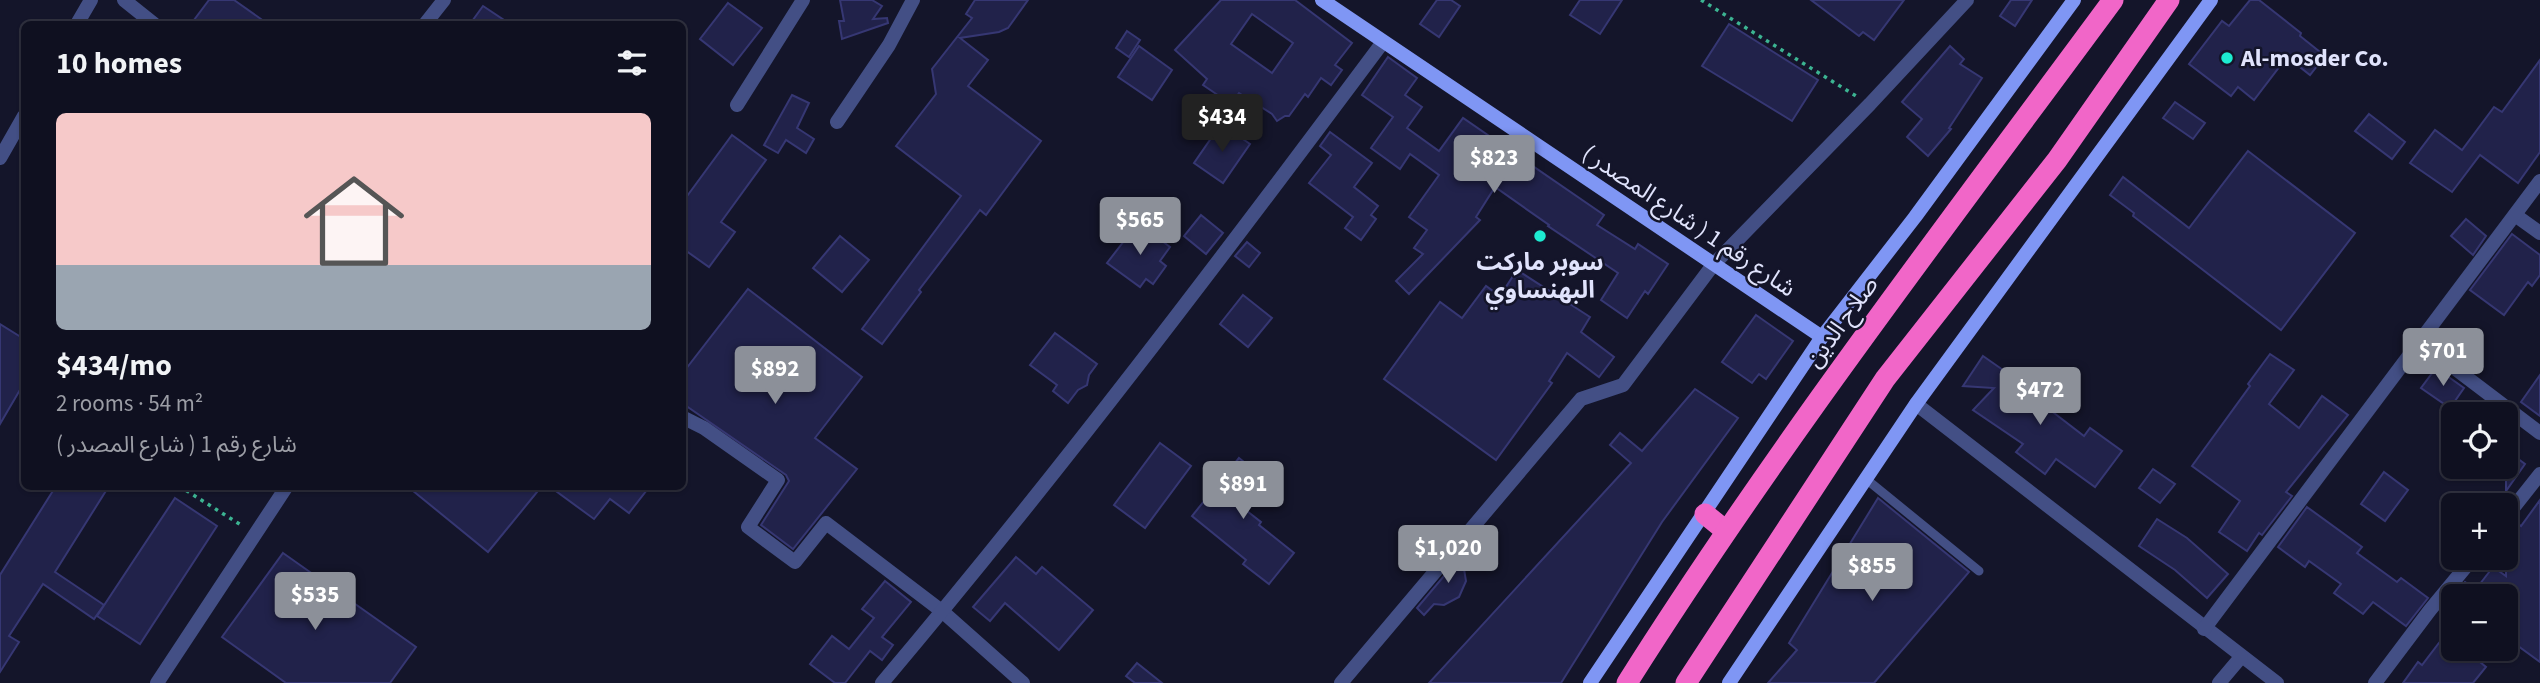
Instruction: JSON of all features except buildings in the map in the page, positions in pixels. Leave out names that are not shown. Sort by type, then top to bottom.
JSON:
[{"type":"highway","name":"صلاح الدين","points":[[1627,683],[1726,531],[1846,361],[2113,0]]},
{"type":"highway","points":[[1686,683],[1885,379],[2057,160],[2169,0]]},
{"type":"highway","points":[[1705,514],[1726,531]]},
{"type":"street","points":[[79,21],[91,0]]},
{"type":"street","points":[[124,0],[150,21]]},
{"type":"street","points":[[427,21],[444,0]]},
{"type":"street","points":[[737,105],[803,0]]},
{"type":"street","points":[[837,122],[889,45],[913,0]]},
{"type":"street","name":"شارع رقم 1 ( شارع المصدر )","points":[[1322,0],[1822,337]]},
{"type":"street","points":[[1341,683],[1581,399],[1623,385],[1713,265],[1967,0]]},
{"type":"street","points":[[1590,683],[1822,337],[1915,217],[2074,0]]},
{"type":"street","points":[[1729,683],[1916,404],[2211,0]]},
{"type":"street","points":[[882,683],[943,612],[1227,252],[1383,42]]},
{"type":"street","points":[[0,158],[21,121]]},
{"type":"street","points":[[2204,629],[2540,181]]},
{"type":"street","points":[[2515,215],[2540,233]]},
{"type":"street","points":[[2420,342],[2540,433]]},
{"type":"street","points":[[1916,404],[2277,683]]},
{"type":"street","points":[[686,419],[704,428],[778,480],[748,527],[795,562],[826,523],[943,612],[1023,683]]},
{"type":"street","points":[[2518,502],[2540,474]]},
{"type":"street","points":[[157,683],[284,490]]},
{"type":"street","points":[[2375,683],[2463,570]]},
{"type":"street","points":[[2219,683],[2241,657]]},
{"type":"lane","points":[[1866,479],[1979,571]]},
{"type":"path","points":[[1701,0],[1870,104]]},
{"type":"path","points":[[185,490],[255,533]]},
{"type":"place","name":"Al-mosder Co.","points":[[2227,58]]},
{"type":"place","name":"سوبر ماركت البهنساوي","points":[[1540,236]]}]
